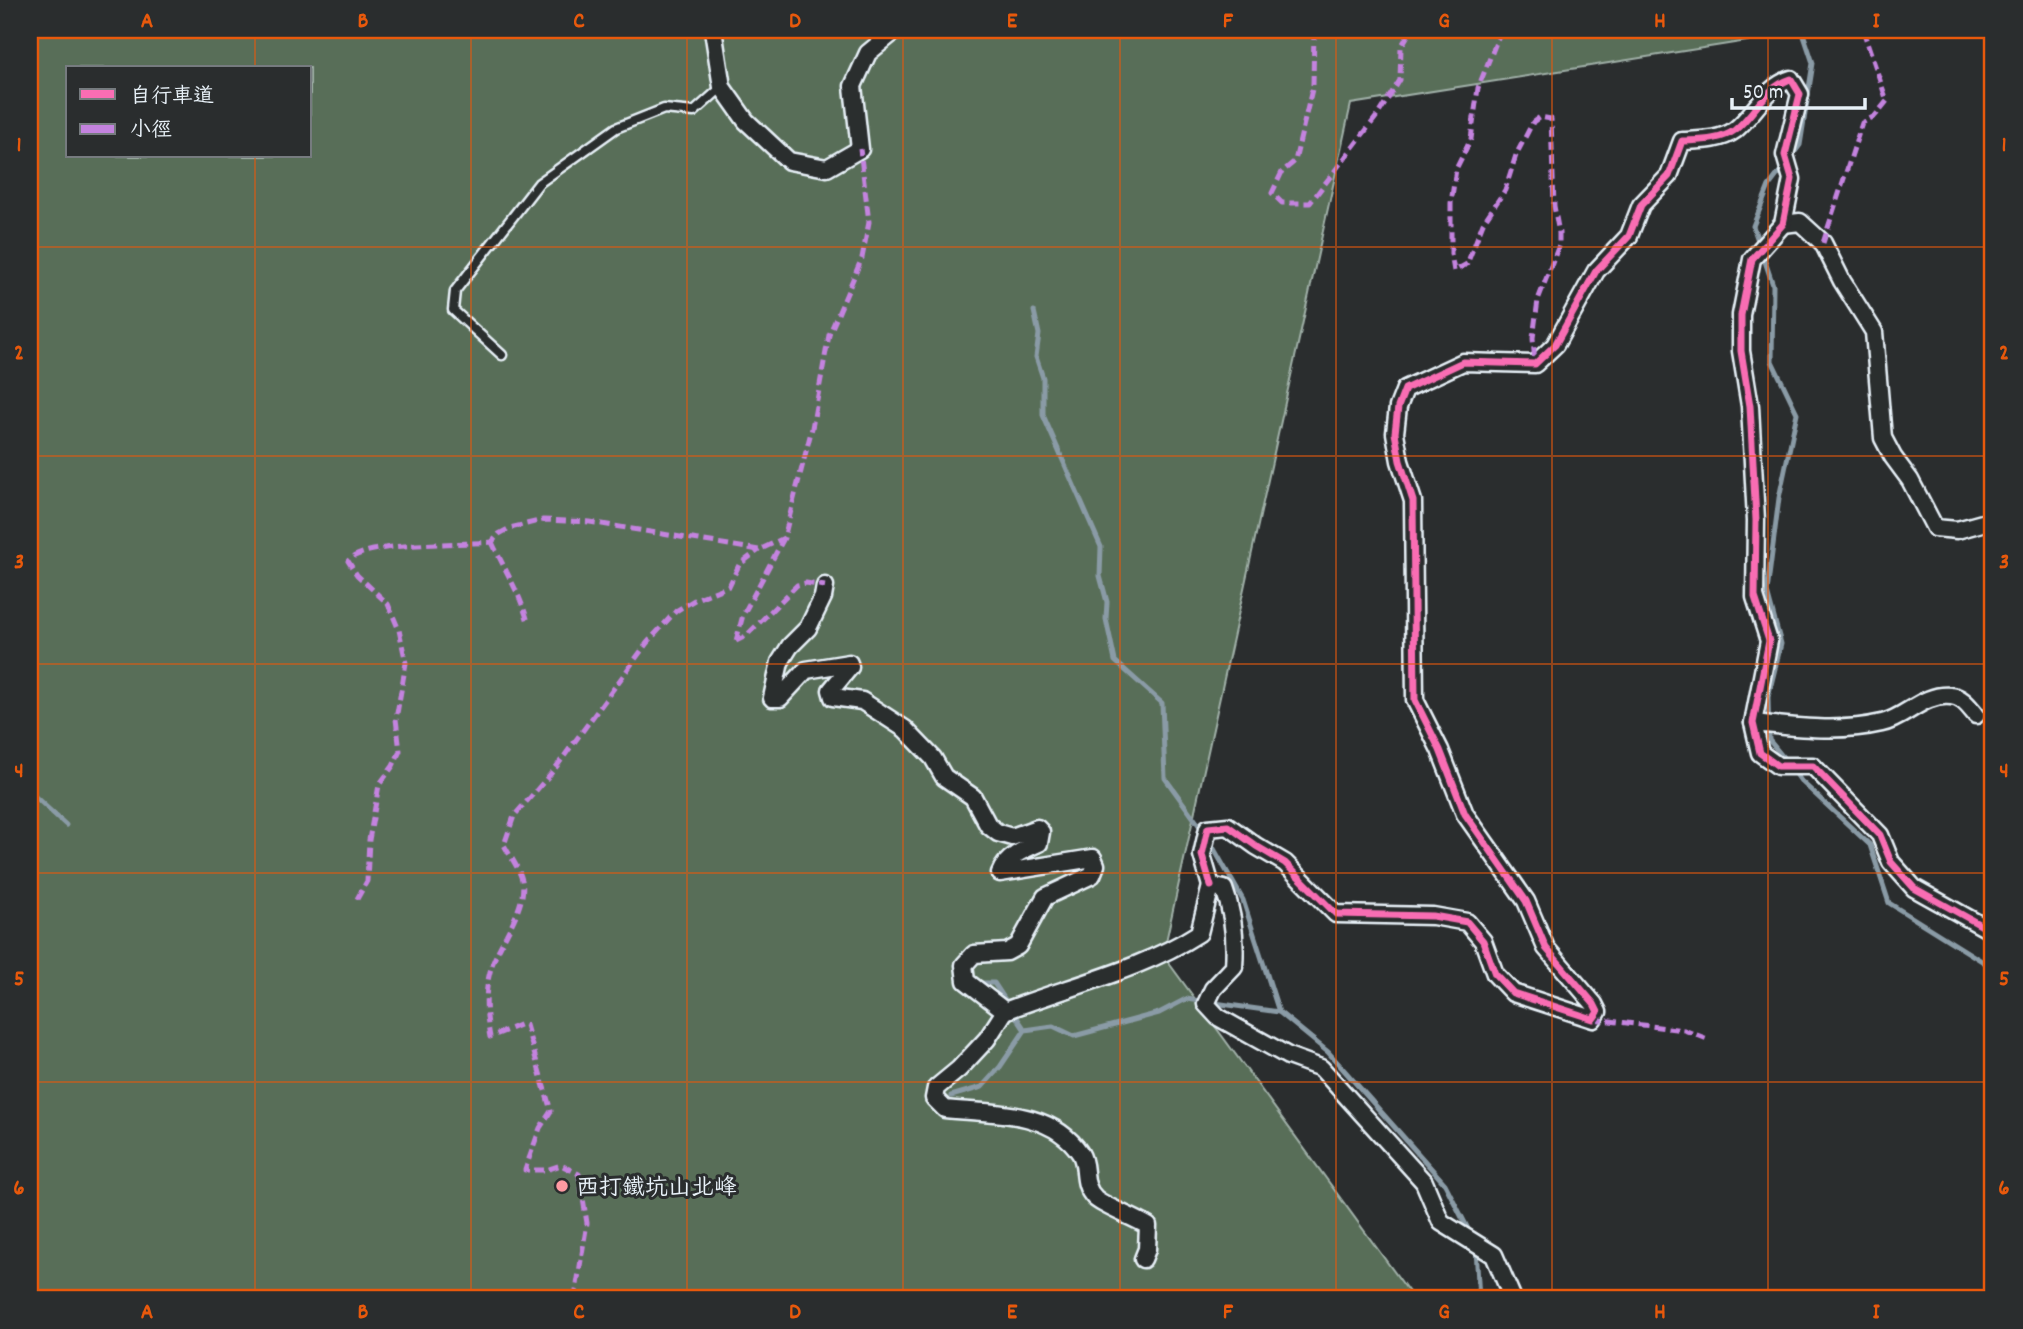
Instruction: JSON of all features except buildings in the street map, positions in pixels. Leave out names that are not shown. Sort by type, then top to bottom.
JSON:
[{"type":"street","points":[[713,30],[722,87],[746,121],[789,161],[827,168],[860,149],[853,86],[868,53],[896,30]]},
{"type":"street","points":[[1143,1259],[1147,1249],[1148,1226],[1097,1200],[1085,1184],[1081,1155],[1059,1131],[1040,1120],[945,1109],[934,1098],[936,1088],[959,1069],[987,1039],[1005,1011],[1064,992],[1180,946],[1199,933],[1211,886],[1202,855],[1208,828],[1228,826],[1285,863],[1336,914],[1433,916],[1467,922],[1483,941],[1495,974],[1513,993],[1593,1019],[1598,1012],[1546,948],[1526,901],[1465,814],[1440,750],[1415,700],[1413,501],[1400,461],[1395,433],[1398,407],[1405,389],[1463,362],[1535,364],[1555,345],[1596,271],[1629,236],[1641,205],[1669,176],[1682,141],[1709,140],[1734,131],[1777,84],[1791,79],[1800,93],[1785,155],[1792,179],[1783,224],[1752,259],[1741,315],[1741,351],[1750,406],[1756,520],[1755,597],[1769,641],[1753,723],[1760,753],[1777,766],[1813,766],[1880,835],[1891,862],[1914,888],[1993,932]]},
{"type":"street","points":[[1783,224],[1800,222],[1823,243],[1842,281],[1874,332],[1883,438],[1910,480],[1935,528],[1958,530],[1993,520]]},
{"type":"street","points":[[825,586],[823,597],[808,628],[790,646],[780,662],[772,698],[780,698],[806,670],[849,663],[848,672],[831,690],[833,697],[862,701],[905,729],[933,758],[944,777],[973,797],[988,825],[998,833],[1012,837],[1037,828],[1041,832],[1039,843],[1019,852],[1002,867],[1000,873],[1093,859],[1096,865],[1092,875],[1045,897],[1018,946],[1007,951],[974,954],[964,965],[966,981],[1005,1011]]},
{"type":"street","points":[[1753,723],[1824,730],[1884,723],[1927,699],[1952,696],[1966,702],[1976,715]]},
{"type":"street","points":[[1211,886],[1224,890],[1231,906],[1236,940],[1234,967],[1213,989],[1206,1004],[1218,1017],[1288,1056],[1321,1068],[1424,1182],[1441,1222],[1494,1255],[1513,1299]]},
{"type":"lane","points":[[502,355],[453,310],[455,291],[539,183],[616,128],[664,109],[694,112],[722,87]]},
{"type":"green space","points":[[30,30],[1817,30],[1351,104],[1163,955],[1414,1299],[30,1299]]},
{"type":"waterway","points":[[1791,157],[1800,145],[1813,63],[1802,30]]},
{"type":"waterway","points":[[1785,165],[1769,186],[1753,226],[1773,285],[1772,361],[1797,413],[1779,498],[1767,592],[1781,644],[1768,697],[1769,740],[1787,762]]},
{"type":"waterway","points":[[1034,311],[1039,334],[1036,357],[1043,378],[1043,415],[1101,547],[1100,576],[1107,602],[1106,619],[1115,661],[1162,703],[1165,778],[1204,832]]},
{"type":"waterway","points":[[1793,770],[1801,781],[1870,845],[1889,903],[1993,968]]},
{"type":"waterway","points":[[30,792],[66,825]]},
{"type":"waterway","points":[[1209,840],[1243,900],[1279,1012],[1328,1052],[1445,1184],[1471,1235]]},
{"type":"waterway","points":[[980,983],[994,983],[1025,1030]]},
{"type":"waterway","points":[[951,1096],[982,1087],[1000,1067],[1025,1030],[1053,1026],[1074,1036],[1159,1013],[1186,999],[1279,1012]]},
{"type":"waterway","points":[[1476,1248],[1479,1299]]},
{"type":"marked path","points":[[1155,30],[1160,36]]},
{"type":"marked path","points":[[1314,30],[1313,85],[1295,161],[1282,172],[1272,193],[1282,203],[1310,203],[1377,116],[1400,80],[1401,47],[1411,30]]},
{"type":"marked path","points":[[1501,30],[1478,88],[1471,139],[1456,169],[1451,203],[1451,254],[1454,271],[1467,264],[1483,223],[1505,190],[1516,155],[1533,122],[1540,117],[1551,119],[1554,206],[1559,245],[1538,300],[1533,338],[1535,364]]},
{"type":"marked path","points":[[1823,243],[1862,123],[1875,116],[1887,101],[1865,30]]},
{"type":"marked path","points":[[736,641],[743,615],[784,538],[812,428],[829,335],[862,258],[869,222],[860,149]]},
{"type":"marked path","points":[[357,899],[367,881],[369,840],[379,785],[400,751],[396,719],[406,663],[399,630],[388,604],[357,575],[348,561],[373,550],[393,547],[492,542],[510,528],[543,520],[590,522],[759,550],[784,538]]},
{"type":"marked path","points":[[492,542],[528,622]]},
{"type":"marked path","points":[[579,1299],[576,1291],[587,1223],[579,1174],[561,1165],[546,1170],[525,1170],[540,1128],[551,1111],[526,1025],[522,1024],[490,1037],[486,996],[488,980],[499,949],[521,903],[523,891],[521,876],[504,845],[514,816],[554,770],[647,643],[676,611],[696,599],[729,586],[739,565],[759,550]]},
{"type":"marked path","points":[[736,641],[746,636],[797,585],[806,583],[825,586]]},
{"type":"marked path","points":[[1593,1019],[1684,1030],[1710,1040]]},
{"type":"cycle path","points":[[1211,886],[1202,855],[1208,828],[1228,826],[1285,863],[1336,914],[1433,916],[1467,922],[1483,941],[1495,974],[1513,993],[1593,1019],[1598,1012],[1594,1004],[1546,948],[1526,901],[1465,814],[1440,750],[1415,700],[1413,501],[1400,461],[1395,433],[1398,407],[1405,389],[1463,362],[1535,364],[1555,345],[1596,271],[1629,236],[1641,205],[1669,176],[1682,141],[1729,134],[1774,88],[1791,79],[1800,94],[1785,155],[1792,179],[1783,224],[1752,259],[1741,315],[1741,351],[1750,406],[1756,520],[1755,597],[1769,641],[1753,723],[1760,753],[1778,766],[1813,766],[1880,835],[1891,862],[1914,888],[1993,932]]},
{"type":"place","name":"西打鐵坑山北峰","points":[[562,1186]]}]
